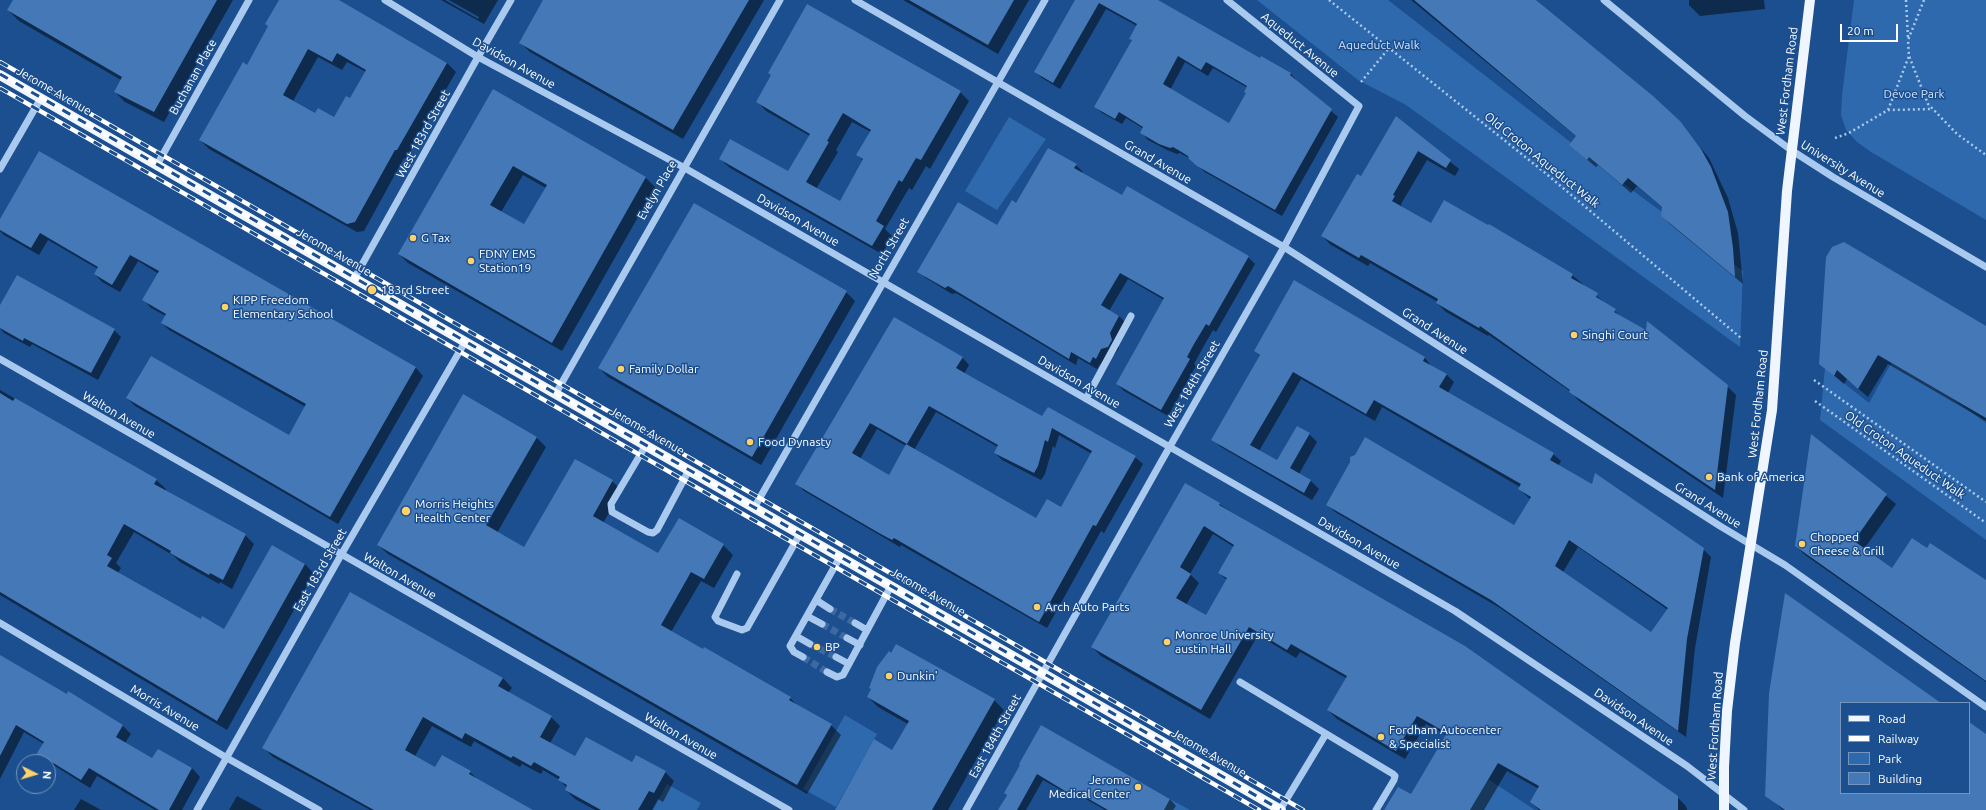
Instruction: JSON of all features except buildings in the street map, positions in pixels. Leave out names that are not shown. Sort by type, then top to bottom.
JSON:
[{"type":"main road","name":"West Fordham Road","points":[[1724,810],[1727,711],[1735,643],[1752,545],[1772,410],[1791,150],[1810,0]]},
{"type":"main road","name":"Jerome Avenue","points":[[0,75],[754,508],[1043,672],[1281,810]]},
{"type":"street","name":"Buchanan Place","points":[[157,165],[249,0]]},
{"type":"street","name":"Davidson Avenue","points":[[385,0],[478,57],[683,167],[1455,611],[1688,766],[1744,810]]},
{"type":"street","name":"West 183rd Street","points":[[354,279],[511,0]]},
{"type":"street","name":"Evelyn Place","points":[[556,393],[683,167],[780,0]]},
{"type":"street","name":"Grand Avenue","points":[[855,0],[1284,247],[1785,565],[1986,707]]},
{"type":"street","name":"North Street","points":[[754,508],[882,282],[1045,0]]},
{"type":"street","name":"Aqueduct Avenue","points":[[1227,0],[1359,106]]},
{"type":"street","name":"University Avenue","points":[[1604,0],[1745,116],[1791,150],[1833,177],[1986,267]]},
{"type":"street","points":[[0,169],[40,98]]},
{"type":"street","name":"West 184th Street","points":[[1043,672],[1169,446],[1284,247],[1359,106]]},
{"type":"street","points":[[1086,399],[1131,316]]},
{"type":"street","name":"East 183rd Street","points":[[197,810],[341,555],[465,342]]},
{"type":"street","name":"Walton Avenue","points":[[0,359],[789,810]]},
{"type":"street","points":[[646,445],[612,504],[612,512],[648,532],[653,533],[657,530],[689,470]]},
{"type":"street","points":[[737,574],[715,617],[718,621],[742,630],[747,628],[800,534]]},
{"type":"street","points":[[802,657],[794,652],[790,646],[840,557]]},
{"type":"street","points":[[828,672],[837,677],[843,675],[891,586]]},
{"type":"street","points":[[816,600],[830,609]]},
{"type":"street","points":[[807,616],[822,624]]},
{"type":"street","name":"Morris Avenue","points":[[0,622],[227,758],[319,810]]},
{"type":"street","points":[[855,623],[868,630]]},
{"type":"street","points":[[796,636],[810,644]]},
{"type":"street","points":[[847,638],[860,645]]},
{"type":"street","points":[[836,657],[849,664]]},
{"type":"street","name":"East 184th Street","points":[[966,810],[1043,672]]},
{"type":"street","points":[[1240,682],[1395,776],[1376,810]]},
{"type":"street","points":[[1281,810],[1326,734]]},
{"type":"path","name":"Old Croton Aqueduct Walk","points":[[1329,0],[1544,172],[1741,338]]},
{"type":"path","points":[[1906,0],[1909,56],[1928,104],[1957,134],[1986,155]]},
{"type":"path","points":[[1908,40],[1924,0]]},
{"type":"path","points":[[1361,82],[1389,48]]},
{"type":"path","points":[[1888,110],[1909,56]]},
{"type":"path","points":[[1835,138],[1849,133],[1888,110],[1933,109]]},
{"type":"path","points":[[1814,380],[1986,502]]},
{"type":"path","name":"Old Croton Aqueduct Walk","points":[[1815,401],[1986,523]]},
{"type":"green space","name":"Aqueduct Walk","points":[[1257,0],[1388,0],[1632,190],[1743,271],[1740,347],[1406,105],[1358,80]]},
{"type":"green space","name":"Devoe Park","points":[[1854,0],[1986,0],[1986,220],[1871,152],[1857,142],[1846,130],[1841,115],[1842,95]]},
{"type":"green space","points":[[1009,117],[1046,139],[997,210],[965,191]]},
{"type":"green space","points":[[1895,356],[1986,423],[1986,540],[1820,420],[1825,368],[1869,403]]},
{"type":"green space","points":[[845,715],[877,734],[836,807],[803,789]]},
{"type":"green space","points":[[1488,779],[1535,810],[1470,810]]},
{"type":"green space","points":[[667,784],[701,803],[697,810],[653,810]]},
{"type":"green space","points":[[1170,799],[1190,810],[1164,810]]},
{"type":"tunnel","points":[[830,609],[855,623]]},
{"type":"tunnel","points":[[822,624],[847,638]]},
{"type":"tunnel","points":[[810,644],[836,657]]},
{"type":"tunnel","points":[[803,657],[827,672]]},
{"type":"railway","points":[[0,62],[1303,810]]},
{"type":"railway","points":[[0,74],[1281,810]]},
{"type":"railway","points":[[0,88],[1259,810]]},
{"type":"place","name":"G Tax","points":[[413,238]]},
{"type":"place","name":"FDNY EMS Station19","points":[[471,261]]},
{"type":"place","name":"183rd Street","points":[[372,290]]},
{"type":"place","name":"KIPP Freedom Elementary School","points":[[225,307]]},
{"type":"place","name":"Singhi Court","points":[[1574,335]]},
{"type":"place","name":"Family Dollar","points":[[621,369]]},
{"type":"place","name":"Food Dynasty","points":[[750,442]]},
{"type":"place","name":"Bank of America","points":[[1709,477]]},
{"type":"place","name":"Morris Heights Health Center","points":[[406,511]]},
{"type":"place","name":"Chopped Cheese & Grill","points":[[1802,544]]},
{"type":"place","name":"Arch Auto Parts","points":[[1037,607]]},
{"type":"place","name":"Monroe University austin Hall","points":[[1167,642]]},
{"type":"place","name":"BP","points":[[817,647]]},
{"type":"place","name":"Dunkin'","points":[[889,676]]},
{"type":"place","name":"Fordham Autocenter & Specialist","points":[[1381,737]]},
{"type":"place","name":"Jerome Medical Center","points":[[1138,787]]}]
